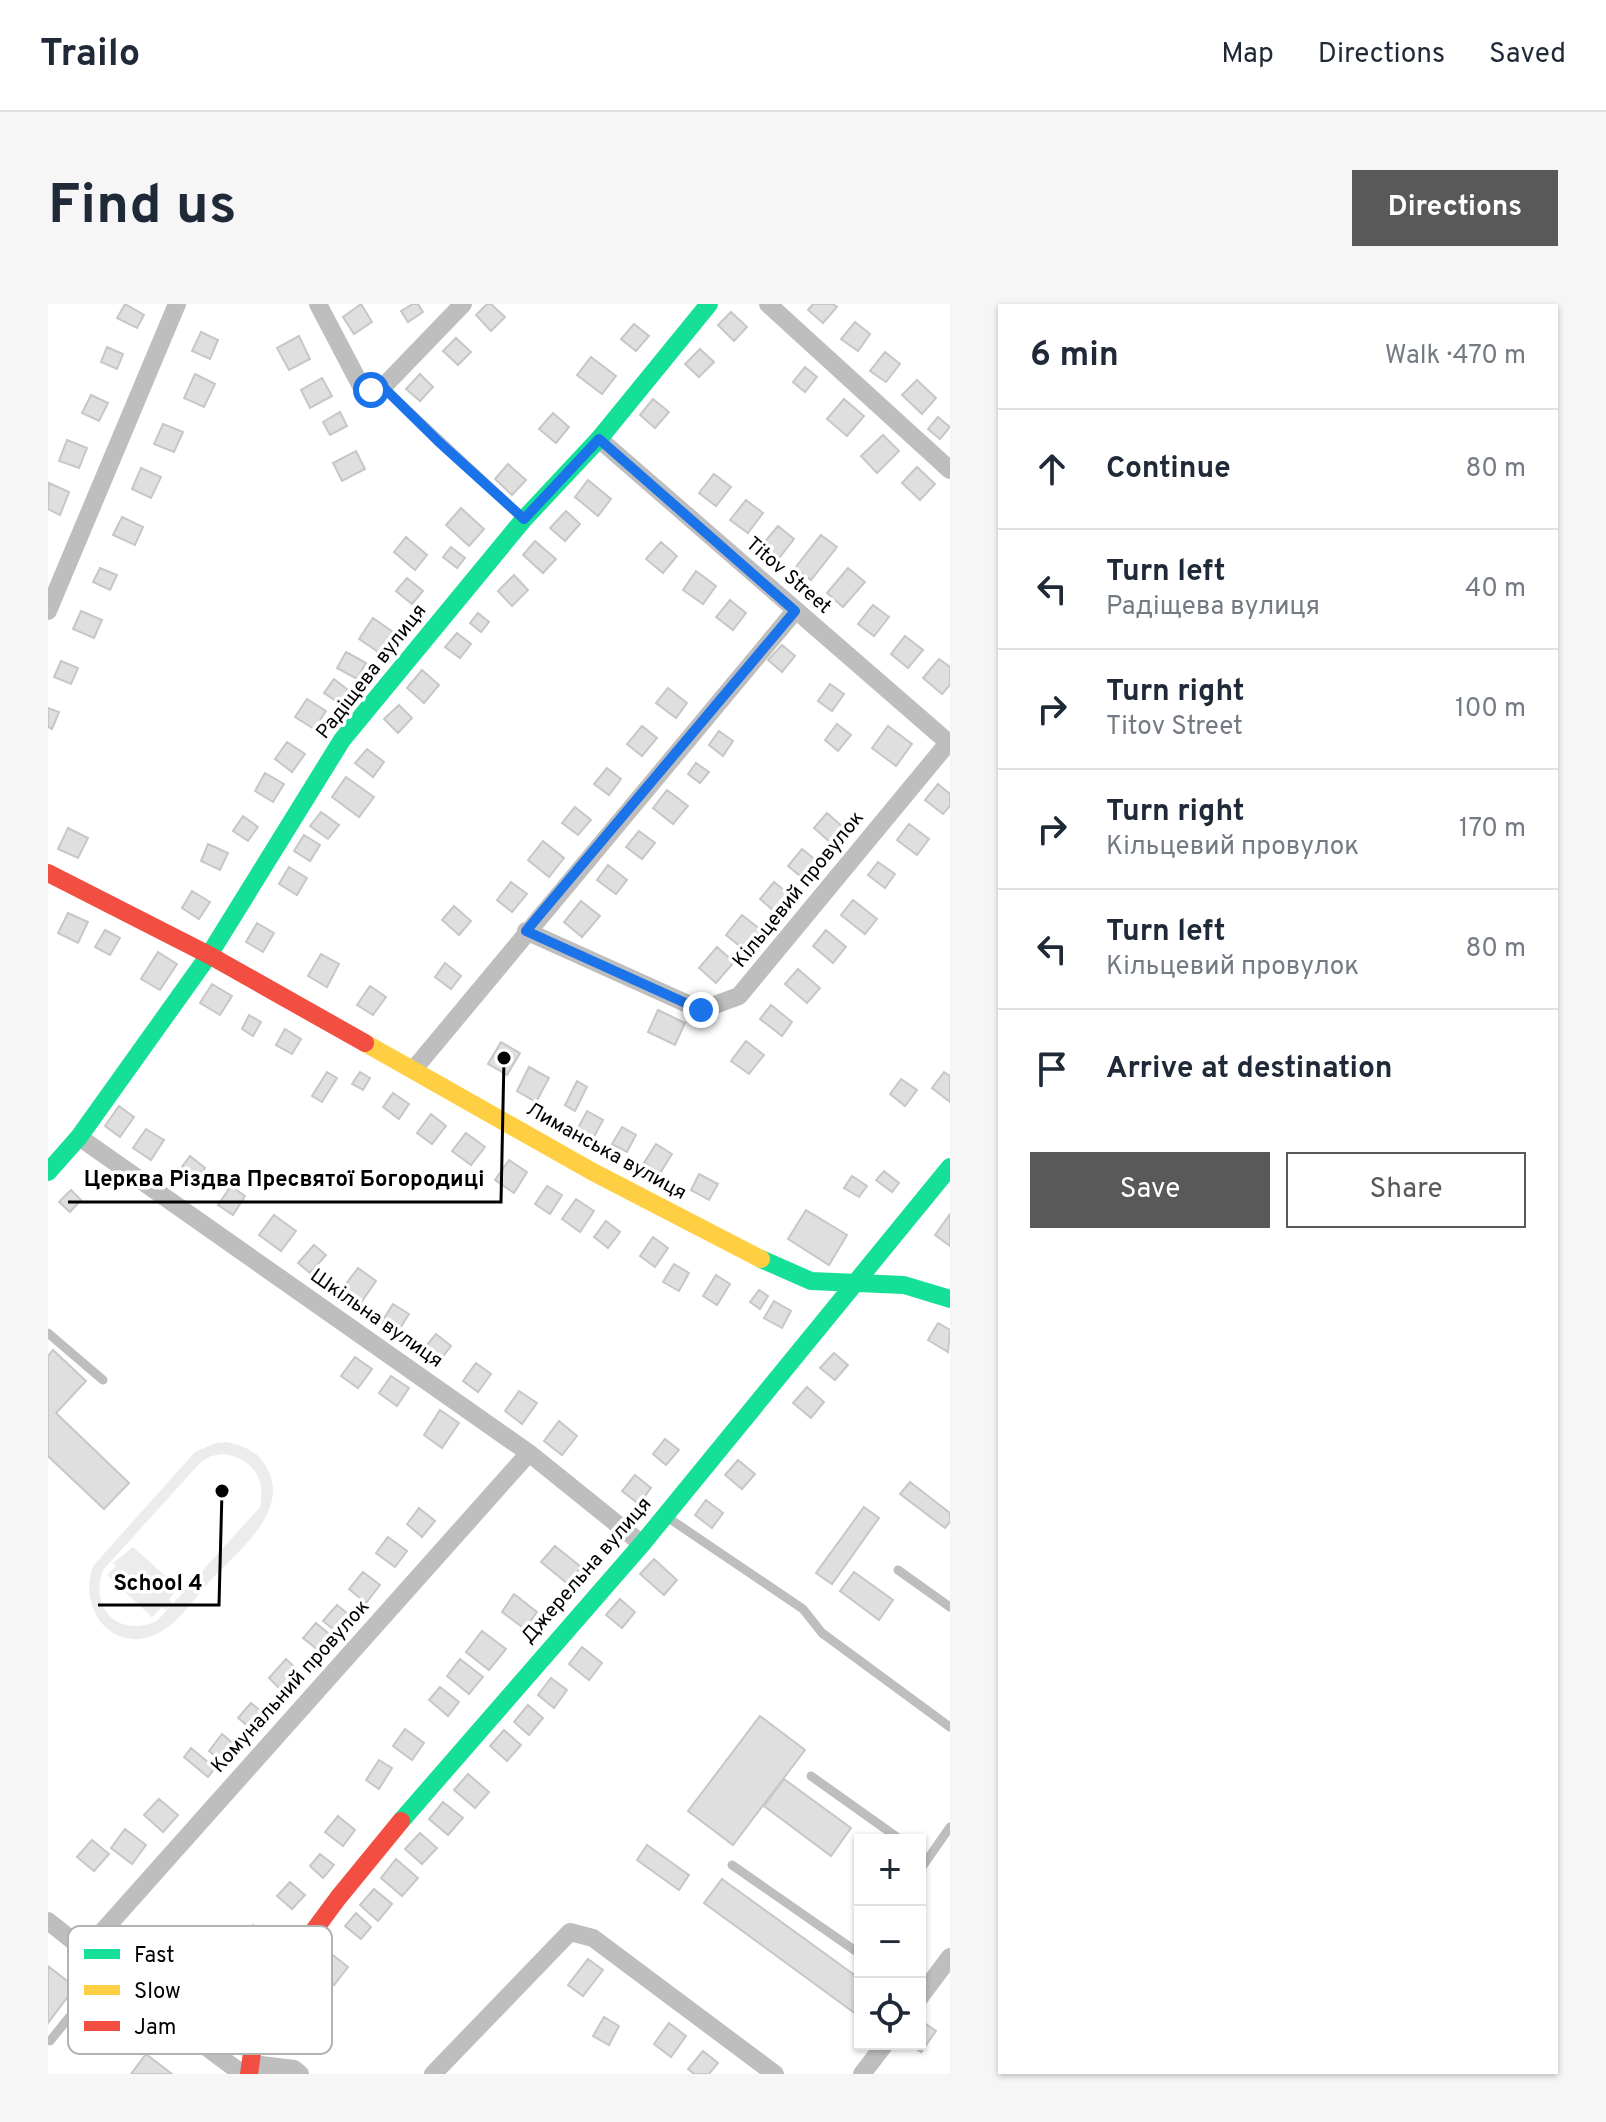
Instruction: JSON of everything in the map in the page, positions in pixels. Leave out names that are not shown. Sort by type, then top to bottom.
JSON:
[{"type":"street","points":[[48,611],[177,304]]},
{"type":"street","points":[[319,306],[362,388],[371,390],[383,387],[463,304]]},
{"type":"street","name":"Радіщева вулиця","points":[[48,1172],[79,1137],[209,955],[342,740],[524,519],[599,439],[709,304]]},
{"type":"street","points":[[768,304],[950,470]]},
{"type":"street","name":"Titov Street","points":[[599,439],[949,743]]},
{"type":"street","points":[[414,1069],[795,611]]},
{"type":"street","name":"Кільцевий провулок","points":[[526,931],[701,1010],[739,996],[949,743]]},
{"type":"street","name":"Лиманська вулиця","points":[[48,873],[209,955],[593,1172],[781,1270],[811,1281],[904,1285],[950,1299]]},
{"type":"street","name":"Шкільна вулиця","points":[[79,1137],[529,1453],[642,1544]]},
{"type":"street","name":"Джерельна вулиця","points":[[317,1926],[427,1790],[642,1544],[950,1167]]},
{"type":"street","name":"Комунальний провулок","points":[[107,1926],[529,1453]]},
{"type":"street","points":[[48,1921],[68,1936]]},
{"type":"street","points":[[433,2074],[570,1932],[593,1938],[775,2074]]},
{"type":"street","points":[[926,1989],[950,1957]]},
{"type":"street","points":[[862,2074],[880,2050]]},
{"type":"street","points":[[218,2054],[248,2074]]},
{"type":"street","points":[[248,2074],[251,2054]]},
{"type":"street","points":[[248,2074],[261,2065],[294,2069],[300,2074]]},
{"type":"lane","points":[[383,387],[524,519]]},
{"type":"lane","points":[[48,1333],[103,1380]]},
{"type":"lane","points":[[664,1516],[803,1609],[822,1633],[950,1727]]},
{"type":"lane","points":[[898,1570],[950,1607]]},
{"type":"lane","points":[[811,1776],[893,1834]]},
{"type":"lane","points":[[926,1854],[950,1827]]},
{"type":"lane","points":[[732,1865],[854,1950]]},
{"type":"lane","points":[[50,2041],[68,2019]]},
{"type":"shaded area","points":[[227,1442],[245,1448],[264,1462],[273,1484],[267,1515],[258,1530],[166,1628],[143,1639],[114,1634],[95,1613],[90,1598],[89,1582],[93,1566],[195,1452]],"holes":[[[224,1454],[250,1465],[259,1479],[260,1507],[157,1621],[130,1626],[119,1623],[104,1608],[100,1597],[103,1570],[200,1463],[211,1456]]]},
{"type":"shaded area","points":[[133,1547],[179,1588],[169,1599],[172,1603],[166,1610],[162,1607],[152,1617],[107,1575],[116,1566],[113,1563]]},
{"type":"building","points":[[125,304],[144,315],[137,328],[117,318]]},
{"type":"building","points":[[361,304],[372,322],[354,334],[343,317]]},
{"type":"building","points":[[418,304],[423,312],[408,322],[401,311]]},
{"type":"building","points":[[487,304],[505,317],[491,331],[476,315]]},
{"type":"building","points":[[813,304],[833,304],[837,307],[823,323],[808,310]]},
{"type":"building","points":[[731,312],[747,327],[734,341],[718,325]]},
{"type":"building","points":[[855,322],[870,334],[858,351],[841,339]]},
{"type":"building","points":[[634,324],[649,336],[636,351],[621,339]]},
{"type":"building","points":[[201,332],[218,340],[210,359],[192,351]]},
{"type":"building","points":[[299,336],[310,359],[289,370],[277,348]]},
{"type":"building","points":[[456,338],[471,352],[458,365],[443,351]]},
{"type":"building","points":[[107,347],[123,354],[117,369],[101,362]]},
{"type":"building","points":[[700,349],[714,362],[699,377],[685,364]]},
{"type":"building","points":[[885,352],[900,364],[886,382],[870,371]]},
{"type":"building","points":[[591,357],[616,376],[602,394],[577,375]]},
{"type":"building","points":[[805,367],[817,377],[805,392],[793,382]]},
{"type":"building","points":[[195,374],[215,384],[204,407],[184,398]]},
{"type":"building","points":[[420,374],[433,387],[420,401],[406,389]]},
{"type":"building","points":[[322,378],[332,396],[310,408],[301,390]]},
{"type":"building","points":[[917,380],[936,398],[922,414],[902,395]]},
{"type":"building","points":[[91,395],[108,403],[99,421],[82,413]]},
{"type":"building","points":[[653,399],[669,412],[655,428],[640,415]]},
{"type":"building","points":[[844,399],[864,416],[847,436],[827,419]]},
{"type":"building","points":[[340,412],[347,426],[330,435],[323,422]]},
{"type":"building","points":[[553,413],[569,427],[556,443],[539,429]]},
{"type":"building","points":[[938,417],[950,427],[940,439],[928,429]]},
{"type":"building","points":[[163,424],[183,432],[174,452],[154,444]]},
{"type":"building","points":[[883,435],[899,451],[877,473],[861,456]]},
{"type":"building","points":[[67,440],[87,448],[79,468],[59,461]]},
{"type":"building","points":[[356,451],[365,469],[342,481],[333,463]]},
{"type":"building","points":[[508,464],[526,480],[512,495],[495,479]]},
{"type":"building","points":[[917,467],[935,484],[920,500],[902,483]]},
{"type":"building","points":[[141,468],[161,477],[151,498],[132,489]]},
{"type":"building","points":[[714,474],[731,487],[716,506],[699,493]]},
{"type":"building","points":[[588,480],[611,499],[598,516],[575,497]]},
{"type":"building","points":[[49,483],[69,492],[60,515],[48,509]]},
{"type":"building","points":[[746,500],[763,513],[748,533],[730,520]]},
{"type":"building","points":[[461,508],[484,529],[469,546],[446,525]]},
{"type":"building","points":[[566,511],[580,524],[565,541],[550,528]]},
{"type":"building","points":[[122,517],[143,527],[135,545],[113,535]]},
{"type":"building","points":[[778,526],[794,539],[779,558],[762,545]]},
{"type":"building","points":[[821,535],[837,547],[811,580],[795,568]]},
{"type":"building","points":[[406,537],[427,555],[415,570],[394,552]]},
{"type":"building","points":[[535,541],[556,559],[543,573],[523,555]]},
{"type":"building","points":[[661,542],[677,556],[663,573],[646,559]]},
{"type":"building","points":[[451,547],[465,558],[457,568],[443,557]]},
{"type":"building","points":[[100,568],[117,575],[110,590],[93,582]]},
{"type":"building","points":[[848,568],[865,582],[843,607],[827,593]]},
{"type":"building","points":[[696,571],[716,586],[703,604],[683,590]]},
{"type":"building","points":[[514,575],[528,590],[512,606],[498,591]]},
{"type":"building","points":[[407,578],[423,591],[412,604],[396,591]]},
{"type":"building","points":[[730,600],[746,613],[733,630],[716,617]]},
{"type":"building","points":[[873,605],[889,617],[874,636],[858,624]]},
{"type":"building","points":[[81,611],[102,620],[94,638],[73,629]]},
{"type":"building","points":[[478,613],[489,622],[481,632],[470,623]]},
{"type":"building","points":[[373,618],[393,632],[380,653],[359,639]]},
{"type":"building","points":[[457,633],[471,644],[460,658],[445,647]]},
{"type":"building","points":[[905,636],[923,650],[908,668],[891,654]]},
{"type":"building","points":[[782,645],[795,656],[782,672],[768,660]]},
{"type":"building","points":[[346,652],[366,663],[357,679],[337,668]]},
{"type":"building","points":[[939,659],[950,667],[950,685],[942,694],[923,678]]},
{"type":"building","points":[[61,661],[78,668],[71,684],[54,677]]},
{"type":"building","points":[[422,670],[439,685],[424,703],[407,688]]},
{"type":"building","points":[[334,679],[348,690],[339,703],[324,693]]},
{"type":"building","points":[[830,684],[844,694],[832,711],[818,701]]},
{"type":"building","points":[[668,688],[687,703],[676,718],[656,703]]},
{"type":"building","points":[[307,699],[326,711],[314,729],[295,717]]},
{"type":"building","points":[[399,705],[412,718],[398,733],[384,719]]},
{"type":"building","points":[[48,708],[59,712],[52,729],[48,727]]},
{"type":"building","points":[[837,724],[851,735],[838,751],[825,740]]},
{"type":"building","points":[[642,726],[657,738],[642,756],[627,744]]},
{"type":"building","points":[[888,726],[912,744],[896,766],[872,748]]},
{"type":"building","points":[[719,731],[733,741],[723,756],[709,745]]},
{"type":"building","points":[[287,742],[305,754],[292,772],[275,759]]},
{"type":"building","points":[[367,749],[384,762],[373,777],[355,763]]},
{"type":"building","points":[[696,763],[709,772],[700,783],[688,774]]},
{"type":"building","points":[[607,768],[621,779],[609,795],[594,784]]},
{"type":"building","points":[[265,773],[284,784],[273,802],[255,791]]},
{"type":"building","points":[[346,777],[374,797],[359,817],[332,797]]},
{"type":"building","points":[[938,784],[950,794],[950,806],[943,814],[925,800]]},
{"type":"building","points":[[667,790],[688,806],[673,824],[653,808]]},
{"type":"building","points":[[575,807],[591,820],[578,835],[562,823]]},
{"type":"building","points":[[321,812],[339,825],[328,839],[310,826]]},
{"type":"building","points":[[827,813],[844,828],[831,843],[814,828]]},
{"type":"building","points":[[243,816],[258,827],[248,841],[233,831]]},
{"type":"building","points":[[909,824],[929,839],[917,855],[897,840]]},
{"type":"building","points":[[68,828],[88,838],[78,858],[58,849]]},
{"type":"building","points":[[639,831],[655,843],[642,859],[626,847]]},
{"type":"building","points":[[304,835],[320,845],[310,861],[294,851]]},
{"type":"building","points":[[543,841],[564,858],[549,877],[528,860]]},
{"type":"building","points":[[208,844],[228,853],[220,870],[201,861]]},
{"type":"building","points":[[802,849],[818,862],[804,879],[788,866]]},
{"type":"building","points":[[878,862],[895,874],[885,888],[868,875]]},
{"type":"building","points":[[608,865],[627,880],[616,894],[597,880]]},
{"type":"building","points":[[289,867],[307,878],[297,895],[279,884]]},
{"type":"building","points":[[511,882],[527,894],[512,912],[497,900]]},
{"type":"building","points":[[774,882],[790,895],[775,912],[760,899]]},
{"type":"building","points":[[192,891],[210,902],[199,919],[182,908]]},
{"type":"building","points":[[853,900],[877,919],[865,934],[841,915]]},
{"type":"building","points":[[581,901],[600,916],[582,937],[564,922]]},
{"type":"building","points":[[454,906],[471,921],[459,935],[442,920]]},
{"type":"building","points":[[68,913],[88,922],[78,943],[58,933]]},
{"type":"building","points":[[742,915],[761,930],[745,950],[726,935]]},
{"type":"building","points":[[257,923],[274,933],[263,952],[246,942]]},
{"type":"building","points":[[105,930],[120,938],[110,955],[95,947]]},
{"type":"building","points":[[826,930],[846,947],[833,963],[813,946]]},
{"type":"building","points":[[717,947],[734,962],[716,983],[699,968]]},
{"type":"building","points":[[158,952],[177,964],[160,990],[141,979]]},
{"type":"building","points":[[321,954],[339,964],[327,987],[308,976]]},
{"type":"building","points":[[445,963],[461,976],[451,989],[435,977]]},
{"type":"building","points":[[798,969],[820,988],[807,1003],[785,984]]},
{"type":"building","points":[[212,984],[232,996],[220,1015],[200,1003]]},
{"type":"building","points":[[370,986],[386,997],[373,1015],[357,1005]]},
{"type":"building","points":[[771,1005],[792,1022],[782,1036],[760,1019]]},
{"type":"building","points":[[658,1010],[685,1023],[675,1045],[648,1032]]},
{"type":"building","points":[[249,1015],[261,1022],[253,1036],[242,1029]]},
{"type":"building","points":[[285,1029],[301,1039],[292,1054],[276,1045]]},
{"type":"building","points":[[746,1041],[764,1055],[749,1074],[731,1061]]},
{"type":"building","points":[[501,1042],[520,1053],[507,1075],[488,1064]]},
{"type":"building","points":[[529,1067],[549,1078],[536,1102],[517,1091]]},
{"type":"building","points":[[327,1072],[337,1078],[322,1102],[312,1096]]},
{"type":"building","points":[[360,1072],[370,1078],[363,1090],[352,1084]]},
{"type":"building","points":[[944,1072],[950,1076],[950,1102],[932,1088]]},
{"type":"building","points":[[901,1079],[917,1090],[905,1106],[890,1094]]},
{"type":"building","points":[[577,1081],[587,1087],[575,1111],[565,1105]]},
{"type":"building","points":[[393,1093],[409,1104],[399,1119],[383,1107]]},
{"type":"building","points":[[119,1106],[134,1117],[120,1137],[105,1126]]},
{"type":"building","points":[[587,1111],[603,1120],[594,1137],[578,1128]]},
{"type":"building","points":[[431,1114],[446,1126],[432,1144],[417,1133]]},
{"type":"building","points":[[622,1127],[636,1135],[627,1152],[612,1144]]},
{"type":"building","points":[[146,1129],[164,1140],[151,1160],[133,1148]]},
{"type":"building","points":[[466,1133],[485,1147],[471,1165],[452,1151]]},
{"type":"building","points":[[656,1144],[672,1154],[660,1173],[644,1163]]},
{"type":"building","points":[[190,1156],[205,1168],[191,1187],[176,1175]]},
{"type":"building","points":[[509,1160],[527,1172],[514,1193],[495,1180]]},
{"type":"building","points":[[884,1171],[899,1183],[892,1192],[876,1180]]},
{"type":"building","points":[[699,1174],[718,1184],[709,1200],[691,1190]]},
{"type":"building","points":[[852,1176],[867,1186],[859,1197],[844,1188]]},
{"type":"building","points":[[231,1186],[245,1196],[233,1215],[218,1205]]},
{"type":"building","points":[[547,1186],[562,1195],[550,1214],[535,1204]]},
{"type":"building","points":[[71,1190],[81,1200],[70,1212],[59,1202]]},
{"type":"building","points":[[576,1199],[594,1211],[580,1232],[562,1219]]},
{"type":"building","points":[[806,1210],[847,1235],[829,1265],[788,1239]]},
{"type":"building","points":[[950,1214],[950,1246],[935,1235]]},
{"type":"building","points":[[274,1215],[296,1231],[281,1251],[259,1235]]},
{"type":"building","points":[[606,1221],[620,1232],[608,1248],[594,1237]]},
{"type":"building","points":[[653,1237],[668,1248],[655,1267],[640,1256]]},
{"type":"building","points":[[314,1245],[326,1255],[310,1273],[298,1263]]},
{"type":"building","points":[[674,1264],[689,1273],[679,1291],[663,1282]]},
{"type":"building","points":[[358,1268],[376,1281],[358,1307],[339,1293]]},
{"type":"building","points":[[716,1275],[730,1284],[717,1305],[703,1296]]},
{"type":"building","points":[[759,1290],[768,1296],[760,1309],[750,1302]]},
{"type":"building","points":[[774,1301],[791,1311],[782,1328],[764,1318]]},
{"type":"building","points":[[393,1304],[409,1314],[397,1333],[381,1323]]},
{"type":"building","points":[[938,1323],[950,1330],[948,1352],[928,1340]]},
{"type":"building","points":[[436,1334],[451,1346],[437,1364],[421,1352]]},
{"type":"building","points":[[53,1350],[86,1381],[56,1413],[129,1483],[104,1509],[48,1456],[48,1356]]},
{"type":"building","points":[[834,1353],[848,1365],[835,1380],[820,1368]]},
{"type":"building","points":[[355,1357],[372,1369],[358,1388],[341,1376]]},
{"type":"building","points":[[476,1363],[491,1374],[478,1392],[463,1381]]},
{"type":"building","points":[[391,1376],[409,1388],[397,1406],[379,1393]]},
{"type":"building","points":[[807,1387],[824,1402],[811,1418],[793,1403]]},
{"type":"building","points":[[519,1391],[537,1403],[522,1424],[505,1411]]},
{"type":"building","points":[[440,1410],[459,1423],[442,1448],[424,1435]]},
{"type":"building","points":[[559,1421],[577,1436],[562,1455],[544,1441]]},
{"type":"building","points":[[665,1439],[679,1450],[666,1465],[653,1454]]},
{"type":"building","points":[[738,1460],[755,1474],[742,1489],[725,1475]]},
{"type":"building","points":[[635,1475],[651,1488],[639,1504],[622,1491]]},
{"type":"building","points":[[910,1482],[950,1513],[950,1522],[945,1528],[900,1494]]},
{"type":"building","points":[[706,1500],[723,1513],[712,1528],[695,1515]]},
{"type":"building","points":[[864,1507],[879,1518],[832,1584],[816,1573]]},
{"type":"building","points":[[419,1508],[435,1521],[422,1537],[407,1524]]},
{"type":"building","points":[[388,1537],[407,1551],[395,1567],[376,1553]]},
{"type":"building","points":[[555,1546],[581,1567],[568,1584],[541,1562]]},
{"type":"building","points":[[654,1559],[677,1580],[664,1595],[640,1574]]},
{"type":"building","points":[[363,1572],[380,1585],[366,1603],[349,1589]]},
{"type":"building","points":[[854,1572],[893,1600],[879,1620],[840,1591]]},
{"type":"building","points":[[514,1594],[537,1612],[525,1629],[502,1612]]},
{"type":"building","points":[[620,1599],[635,1612],[622,1628],[606,1615]]},
{"type":"building","points":[[337,1605],[353,1618],[339,1634],[323,1621]]},
{"type":"building","points":[[316,1623],[334,1638],[322,1653],[303,1638]]},
{"type":"building","points":[[482,1631],[506,1649],[489,1670],[466,1652]]},
{"type":"building","points":[[582,1647],[602,1663],[589,1680],[569,1664]]},
{"type":"building","points":[[286,1659],[303,1675],[285,1694],[269,1678]]},
{"type":"building","points":[[460,1659],[483,1677],[469,1694],[447,1676]]},
{"type":"building","points":[[551,1678],[567,1690],[554,1708],[538,1695]]},
{"type":"building","points":[[440,1687],[459,1702],[448,1716],[429,1700]]},
{"type":"building","points":[[251,1703],[268,1717],[255,1732],[238,1718]]},
{"type":"building","points":[[528,1705],[543,1718],[529,1735],[514,1722]]},
{"type":"building","points":[[760,1716],[805,1750],[733,1845],[688,1811]]},
{"type":"building","points":[[405,1729],[424,1743],[412,1760],[393,1746]]},
{"type":"building","points":[[504,1730],[521,1745],[507,1761],[490,1746]]},
{"type":"building","points":[[222,1734],[240,1749],[227,1765],[209,1751]]},
{"type":"building","points":[[191,1748],[215,1768],[208,1777],[184,1757]]},
{"type":"building","points":[[379,1760],[392,1768],[379,1789],[366,1780]]},
{"type":"building","points":[[468,1774],[489,1792],[475,1808],[454,1790]]},
{"type":"building","points":[[784,1779],[851,1828],[831,1856],[764,1806]]},
{"type":"building","points":[[159,1799],[178,1815],[163,1832],[144,1815]]},
{"type":"building","points":[[443,1802],[463,1818],[448,1835],[429,1819]]},
{"type":"building","points":[[338,1816],[355,1830],[343,1846],[325,1832]]},
{"type":"building","points":[[125,1829],[146,1845],[132,1864],[111,1848]]},
{"type":"building","points":[[420,1833],[437,1848],[422,1864],[405,1849]]},
{"type":"building","points":[[92,1840],[109,1854],[94,1871],[77,1857]]},
{"type":"building","points":[[647,1845],[689,1875],[679,1890],[637,1860]]},
{"type":"building","points":[[320,1854],[334,1865],[323,1878],[310,1866]]},
{"type":"building","points":[[396,1859],[418,1878],[402,1896],[381,1878]]},
{"type":"building","points":[[722,1879],[854,1975],[854,2013],[704,1903]]},
{"type":"building","points":[[290,1882],[305,1895],[292,1909],[277,1896]]},
{"type":"building","points":[[374,1889],[392,1904],[378,1921],[360,1905]]},
{"type":"building","points":[[356,1913],[371,1927],[361,1939],[345,1926]]},
{"type":"building","points":[[332,1954],[348,1967],[334,1985],[332,1983]]},
{"type":"building","points":[[588,1959],[603,1970],[583,1996],[568,1985]]},
{"type":"building","points":[[48,1966],[68,1982],[68,1996],[48,2023]]},
{"type":"building","points":[[604,2017],[619,2026],[609,2045],[593,2036]]},
{"type":"building","points":[[669,2023],[686,2036],[671,2057],[654,2044]]},
{"type":"building","points":[[926,2024],[936,2031],[926,2045]]},
{"type":"building","points":[[703,2051],[718,2063],[709,2074],[694,2074],[688,2069]]},
{"type":"building","points":[[146,2054],[172,2074],[131,2074]]},
{"type":"traffic: fast","points":[[48,1172],[79,1137],[209,955],[342,740],[524,519],[599,439],[709,304]]},
{"type":"traffic: fast","points":[[401,1821],[642,1544],[950,1167]]},
{"type":"traffic: fast","points":[[761,1259],[811,1281],[904,1285],[950,1299]]},
{"type":"traffic: slow","points":[[365,1043],[593,1172],[761,1259]]},
{"type":"traffic: jam","points":[[48,873],[209,955],[365,1043]]},
{"type":"traffic: jam","points":[[317,1926],[401,1821]]},
{"type":"traffic: jam","points":[[249,2074],[252,2054]]},
{"type":"place","name":"Церква Різдва Пресвятої Богородиці","points":[[504,1058]]},
{"type":"place","name":"School 4","points":[[222,1491]]},
{"type":"route","points":[[371,390],[383,387],[524,519],[599,439],[795,611],[526,931],[701,1010]]}]
